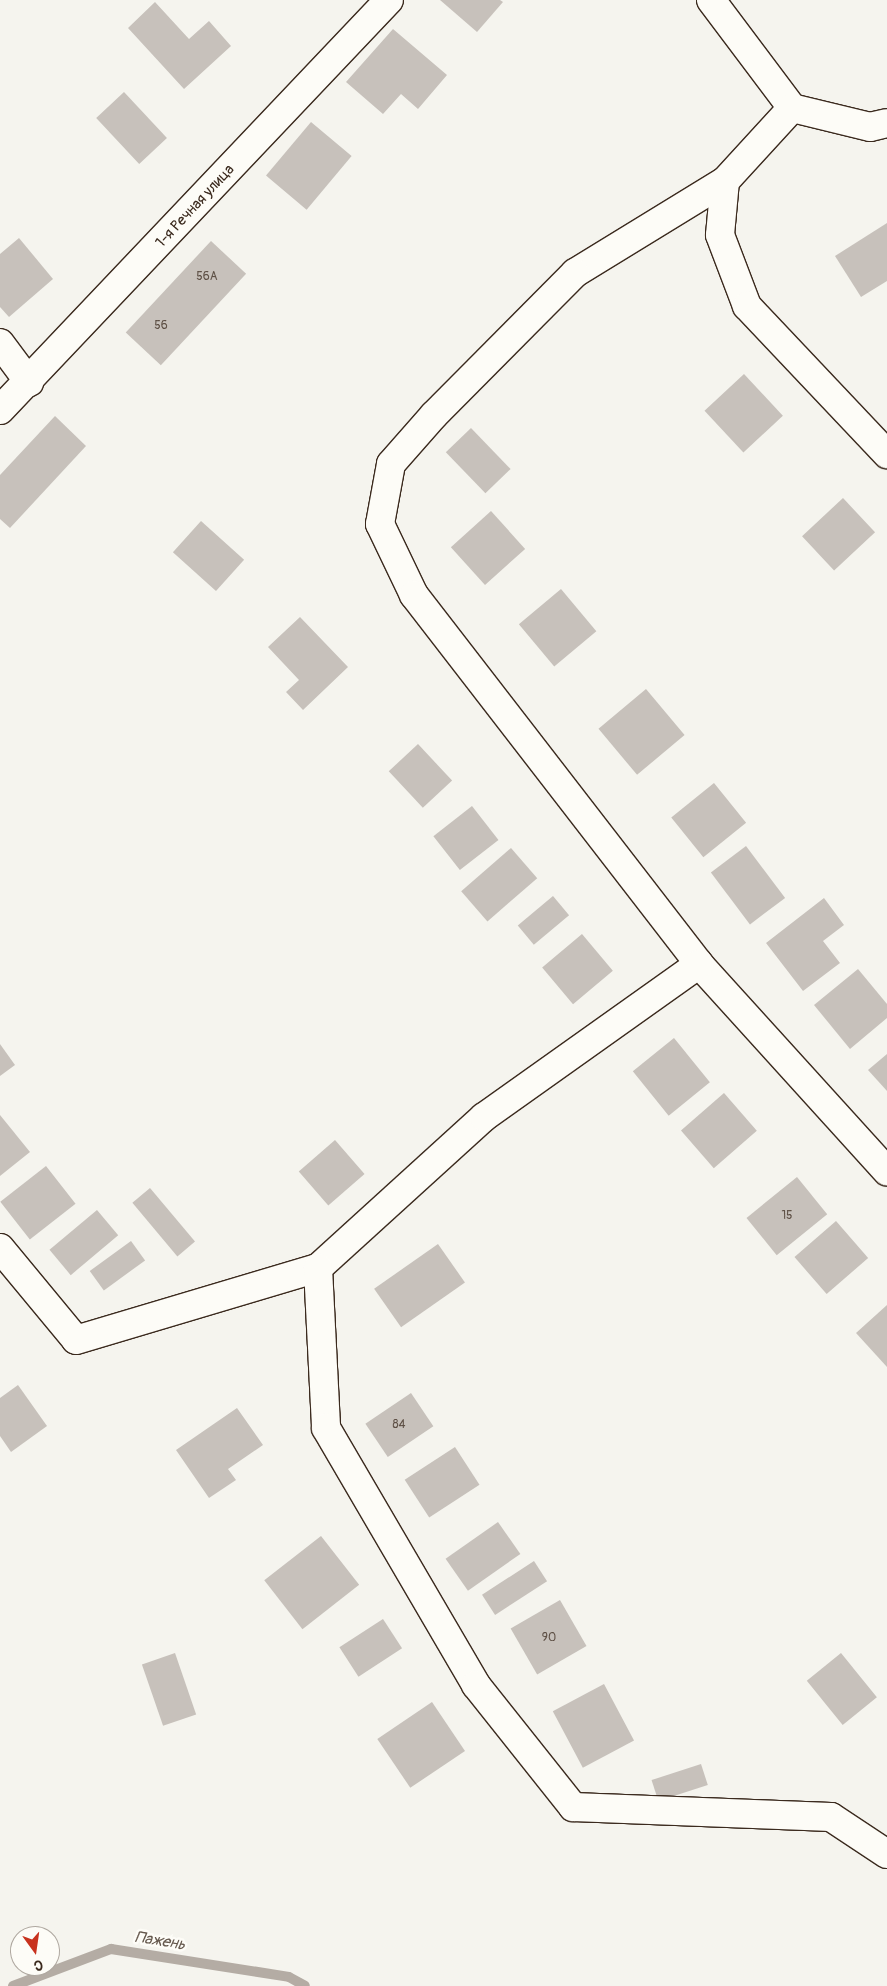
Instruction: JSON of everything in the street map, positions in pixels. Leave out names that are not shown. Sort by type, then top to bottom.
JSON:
[{"type":"street","name":"1-я Речная улица","points":[[0,410],[29,382],[388,0]]},
{"type":"street","points":[[712,0],[792,108],[870,127],[887,124]]},
{"type":"street","points":[[792,108],[724,181],[575,273],[434,414],[391,464],[380,524],[414,595],[700,964],[887,1171]]},
{"type":"street","points":[[724,181],[720,235],[747,306],[887,454]]},
{"type":"street","points":[[0,343],[29,382]]},
{"type":"street","points":[[0,1248],[76,1340],[318,1268],[484,1117],[700,964]]},
{"type":"street","points":[[318,1268],[326,1428],[476,1685],[573,1807],[831,1817],[887,1854]]},
{"type":"building","points":[[440,0],[500,0],[503,2],[477,32]]},
{"type":"building","points":[[155,2],[189,39],[209,21],[231,46],[184,89],[128,28]]},
{"type":"building","points":[[393,29],[447,75],[418,109],[401,94],[383,114],[346,82]]},
{"type":"building","points":[[124,92],[167,138],[139,164],[96,118]]},
{"type":"building","points":[[311,122],[352,156],[307,210],[266,176]]},
{"type":"building","points":[[887,223],[887,281],[861,297],[835,256]]},
{"type":"building","points":[[19,238],[53,279],[9,317],[0,307],[0,254]]},
{"type":"building","points":[[211,241],[246,274],[161,365],[126,332]]},
{"type":"building","points":[[744,374],[783,416],[743,453],[705,411]]},
{"type":"building","points":[[55,416],[86,446],[10,528],[0,519],[0,475]]},
{"type":"building","points":[[471,428],[511,469],[485,493],[446,452]]},
{"type":"building","points":[[843,498],[875,532],[834,571],[802,536]]},
{"type":"building","points":[[491,511],[525,549],[485,585],[451,547]]},
{"type":"building","points":[[201,521],[244,560],[216,591],[173,552]]},
{"type":"building","points":[[561,589],[596,631],[554,666],[519,624]]},
{"type":"building","points":[[300,617],[348,667],[303,710],[286,692],[299,680],[268,647]]},
{"type":"building","points":[[646,689],[685,735],[637,775],[599,729]]},
{"type":"building","points":[[418,744],[452,781],[423,808],[389,771]]},
{"type":"building","points":[[714,783],[746,823],[703,857],[671,818]]},
{"type":"building","points":[[472,806],[498,840],[460,870],[433,836]]},
{"type":"building","points":[[746,846],[785,898],[750,924],[711,872]]},
{"type":"building","points":[[511,848],[537,878],[487,921],[461,891]]},
{"type":"building","points":[[553,896],[569,915],[534,945],[518,926]]},
{"type":"building","points":[[824,898],[844,925],[823,941],[840,963],[803,991],[766,943]]},
{"type":"building","points":[[582,934],[613,971],[573,1004],[542,967]]},
{"type":"building","points":[[858,969],[887,1004],[887,1018],[850,1049],[814,1005]]},
{"type":"building","points":[[674,1038],[710,1082],[669,1116],[633,1071]]},
{"type":"building","points":[[0,1044],[15,1065],[0,1076]]},
{"type":"building","points":[[887,1054],[887,1091],[868,1070]]},
{"type":"building","points":[[724,1093],[757,1131],[714,1168],[681,1130]]},
{"type":"building","points":[[0,1115],[30,1152],[0,1176]]},
{"type":"building","points":[[335,1140],[365,1174],[328,1205],[299,1171]]},
{"type":"building","points":[[46,1166],[76,1204],[30,1240],[0,1202]]},
{"type":"building","points":[[797,1177],[827,1214],[777,1255],[746,1218]]},
{"type":"building","points":[[150,1188],[195,1242],[177,1256],[132,1203]]},
{"type":"building","points":[[97,1210],[118,1235],[71,1275],[50,1250]]},
{"type":"building","points":[[836,1221],[868,1258],[827,1294],[794,1257]]},
{"type":"building","points":[[131,1241],[145,1260],[104,1290],[90,1271]]},
{"type":"building","points":[[438,1244],[465,1283],[401,1327],[374,1289]]},
{"type":"building","points":[[887,1305],[887,1367],[856,1333]]},
{"type":"building","points":[[18,1385],[47,1426],[11,1452],[0,1436],[0,1398]]},
{"type":"building","points":[[411,1393],[433,1426],[388,1457],[365,1424]]},
{"type":"building","points":[[237,1408],[263,1445],[228,1469],[236,1480],[209,1498],[176,1450]]},
{"type":"building","points":[[455,1447],[480,1485],[429,1517],[405,1480]]},
{"type":"building","points":[[498,1522],[520,1554],[468,1591],[446,1559]]},
{"type":"building","points":[[321,1536],[359,1585],[302,1629],[264,1580]]},
{"type":"building","points":[[534,1561],[547,1581],[495,1615],[482,1595]]},
{"type":"building","points":[[560,1600],[586,1646],[537,1674],[511,1629]]},
{"type":"building","points":[[383,1619],[402,1648],[358,1677],[339,1647]]},
{"type":"building","points":[[175,1653],[196,1714],[163,1726],[142,1664]]},
{"type":"building","points":[[841,1653],[877,1697],[843,1725],[807,1681]]},
{"type":"building","points":[[604,1684],[634,1741],[583,1768],[553,1711]]},
{"type":"building","points":[[432,1702],[465,1751],[410,1788],[377,1739]]},
{"type":"building","points":[[701,1764],[708,1785],[658,1801],[652,1780]]},
{"type":"waterway","name":"Пажень","points":[[13,1986],[111,1949],[289,1977],[305,1986]]}]
